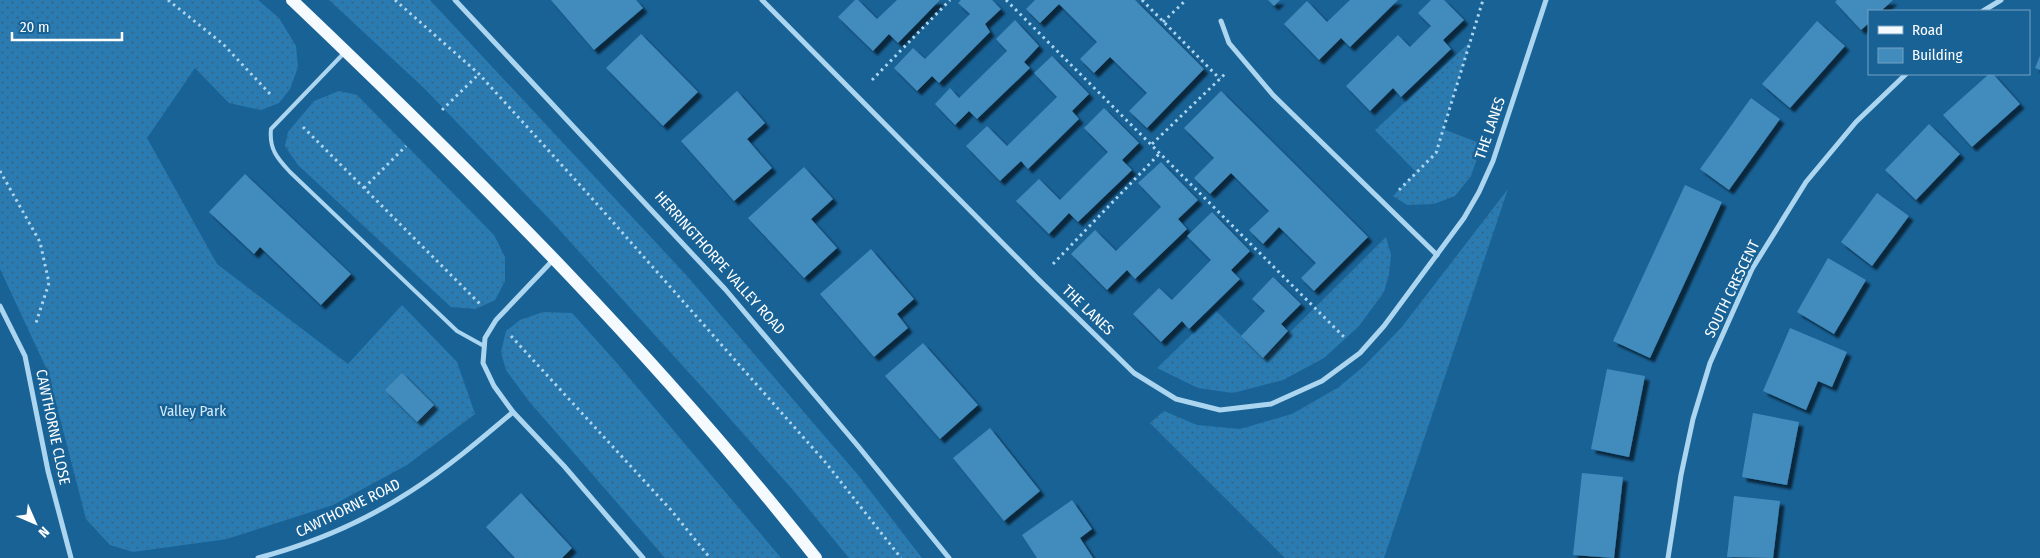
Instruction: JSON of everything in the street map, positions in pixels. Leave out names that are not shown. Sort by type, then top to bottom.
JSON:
[{"type":"main road","points":[[292,0],[425,127],[554,259],[657,370],[776,507],[816,558]]},
{"type":"street","name":"HERRINGTHORPE VALLEY ROAD","points":[[455,0],[725,289],[852,438],[949,558]]},
{"type":"street","name":"THE LANES","points":[[762,0],[1038,279],[1134,373],[1176,399],[1220,410],[1271,404],[1322,381],[1360,353],[1384,326],[1464,218],[1479,192],[1493,162],[1546,0]]},
{"type":"street","points":[[1985,10],[2001,0]]},
{"type":"street","points":[[1220,21],[1229,43],[1273,95],[1437,255]]},
{"type":"street","name":"SOUTH CRESCENT","points":[[1668,558],[1681,474],[1693,419],[1710,363],[1752,269],[1806,182],[1856,122],[1905,75]]},
{"type":"street","points":[[554,259],[496,320],[485,338],[482,363],[494,386],[513,412],[564,466],[642,558]]},
{"type":"street","name":"CAWTHORNE CLOSE","points":[[0,306],[25,356],[48,471],[71,558]]},
{"type":"street","name":"CAWTHORNE ROAD","points":[[258,558],[291,550],[355,522],[410,492],[461,456],[513,412]]},
{"type":"lane","points":[[346,51],[271,129],[270,142],[277,158],[457,331],[484,346]]},
{"type":"path","points":[[168,0],[223,44],[287,111],[496,320],[671,510],[710,558]]},
{"type":"path","points":[[395,0],[479,74],[826,463],[900,558]]},
{"type":"path","points":[[857,96],[950,0]]},
{"type":"path","points":[[1006,0],[1360,353]]},
{"type":"path","points":[[1142,0],[1220,79]]},
{"type":"path","points":[[1163,22],[1186,0]]},
{"type":"path","points":[[1384,205],[1436,153],[1483,0]]},
{"type":"path","points":[[1152,144],[1242,60]]},
{"type":"path","points":[[1038,279],[1160,153]]},
{"type":"path","points":[[0,171],[40,242],[49,282],[25,356]]},
{"type":"green space","name":"Valley Park","points":[[0,0],[258,0],[279,18],[296,46],[298,67],[290,89],[279,103],[261,110],[229,103],[195,68],[147,138],[217,264],[348,364],[402,305],[457,362],[475,414],[407,465],[333,505],[227,539],[133,552],[110,545],[86,519],[48,372],[0,269]]},
{"type":"green space","points":[[329,0],[430,0],[687,276],[858,475],[922,558],[849,558],[793,490],[554,224],[424,88]]},
{"type":"green space","points":[[1470,42],[1443,129],[1482,144],[1471,176],[1455,196],[1434,204],[1407,205],[1393,196],[1416,172],[1375,130]]},
{"type":"green space","points":[[339,91],[357,95],[494,235],[505,257],[505,281],[495,300],[476,309],[451,307],[298,165],[285,146],[288,132],[314,101]]},
{"type":"green space","points":[[1508,189],[1384,558],[1285,558],[1150,423],[1164,411],[1197,425],[1240,429],[1292,414],[1339,387],[1364,366],[1401,328]]},
{"type":"green space","points":[[1386,237],[1391,255],[1389,274],[1384,292],[1359,326],[1324,358],[1283,380],[1233,393],[1198,388],[1157,368],[1216,311],[1264,358]]},
{"type":"green space","points":[[543,312],[572,313],[615,361],[781,558],[665,558],[528,400],[506,370],[501,352],[506,331],[520,320]]},
{"type":"building","points":[[551,0],[636,0],[643,8],[594,50]]},
{"type":"building","points":[[855,0],[858,0],[877,19],[897,0],[940,0],[898,43],[889,34],[873,51],[838,17]]},
{"type":"building","points":[[961,0],[992,0],[1001,9],[985,24],[990,32],[939,83],[932,76],[917,91],[894,68],[913,48],[925,59],[970,14],[958,3]]},
{"type":"building","points":[[1035,0],[1135,0],[1204,69],[1147,128],[1129,111],[1147,93],[1110,57],[1094,73],[1080,59],[1097,42],[1059,4],[1040,23],[1026,9]]},
{"type":"building","points":[[1268,0],[1280,0],[1274,6]]},
{"type":"building","points":[[1350,0],[1398,0],[1350,47],[1341,38],[1319,60],[1284,24],[1307,1],[1327,22]]},
{"type":"building","points":[[1431,0],[1444,0],[1464,20],[1443,40],[1451,49],[1401,97],[1393,88],[1370,111],[1346,86],[1398,35],[1410,47],[1431,26],[1418,13]]},
{"type":"building","points":[[1837,0],[1893,0],[1882,10],[1868,10],[1868,24],[1861,30],[1835,2]]},
{"type":"building","points":[[1015,20],[1039,46],[1024,62],[1030,68],[977,119],[969,111],[955,125],[935,104],[950,88],[959,98],[1007,51],[996,39]]},
{"type":"building","points":[[1817,21],[1845,46],[1790,108],[1762,84]]},
{"type":"building","points":[[641,34],[698,92],[663,126],[606,68]]},
{"type":"building","points":[[1052,56],[1089,94],[1072,111],[1079,119],[1028,169],[1021,161],[1000,181],[966,146],[987,126],[1007,146],[1057,97],[1034,73]]},
{"type":"building","points":[[2040,56],[2040,70],[2035,68]]},
{"type":"building","points":[[1988,75],[1994,75],[2020,104],[1972,147],[1943,115]]},
{"type":"building","points":[[737,91],[765,123],[747,139],[772,168],[734,201],[681,141]]},
{"type":"building","points":[[1221,91],[1368,237],[1314,291],[1301,278],[1316,263],[1279,227],[1263,244],[1249,230],[1269,211],[1231,173],[1210,194],[1194,178],[1214,158],[1184,128]]},
{"type":"building","points":[[1751,98],[1780,119],[1729,190],[1700,169]]},
{"type":"building","points":[[1104,108],[1139,143],[1122,160],[1132,170],[1078,222],[1069,213],[1049,234],[1016,201],[1039,179],[1060,200],[1108,152],[1084,128]]},
{"type":"building","points":[[1929,124],[1960,154],[1916,200],[1885,170]]},
{"type":"building","points":[[1161,162],[1198,200],[1178,219],[1187,229],[1135,279],[1127,270],[1107,290],[1071,254],[1095,230],[1116,251],[1161,207],[1138,183]]},
{"type":"building","points":[[804,167],[833,199],[811,219],[837,248],[804,278],[748,218]]},
{"type":"building","points":[[245,174],[351,274],[321,305],[260,247],[254,254],[209,212]]},
{"type":"building","points":[[1685,185],[1722,202],[1650,358],[1613,341]]},
{"type":"building","points":[[1877,193],[1909,216],[1872,266],[1841,242]]},
{"type":"building","points":[[1212,212],[1250,251],[1231,270],[1240,279],[1189,329],[1182,321],[1161,342],[1133,314],[1159,288],[1172,300],[1211,260],[1187,236]]},
{"type":"building","points":[[871,249],[914,299],[897,314],[908,328],[874,357],[820,294]]},
{"type":"building","points":[[1828,258],[1866,280],[1834,334],[1797,312]]},
{"type":"building","points":[[1273,277],[1301,304],[1281,324],[1288,331],[1263,358],[1241,336],[1265,311],[1252,299]]},
{"type":"building","points":[[1790,328],[1847,352],[1832,387],[1818,381],[1806,410],[1763,391]]},
{"type":"building","points":[[923,343],[978,405],[940,439],[885,376]]},
{"type":"building","points":[[1607,369],[1645,376],[1629,457],[1591,449]]},
{"type":"building","points":[[402,373],[434,405],[417,422],[385,390]]},
{"type":"building","points":[[1753,413],[1799,422],[1787,485],[1742,477]]},
{"type":"building","points":[[990,428],[1040,491],[1004,521],[953,458]]},
{"type":"building","points":[[1582,473],[1623,477],[1614,558],[1573,555]]},
{"type":"building","points":[[521,493],[572,548],[562,558],[515,558],[486,527]]},
{"type":"building","points":[[1734,496],[1780,501],[1773,558],[1727,557]]},
{"type":"building","points":[[1072,500],[1092,529],[1080,538],[1093,558],[1037,558],[1022,535]]}]
